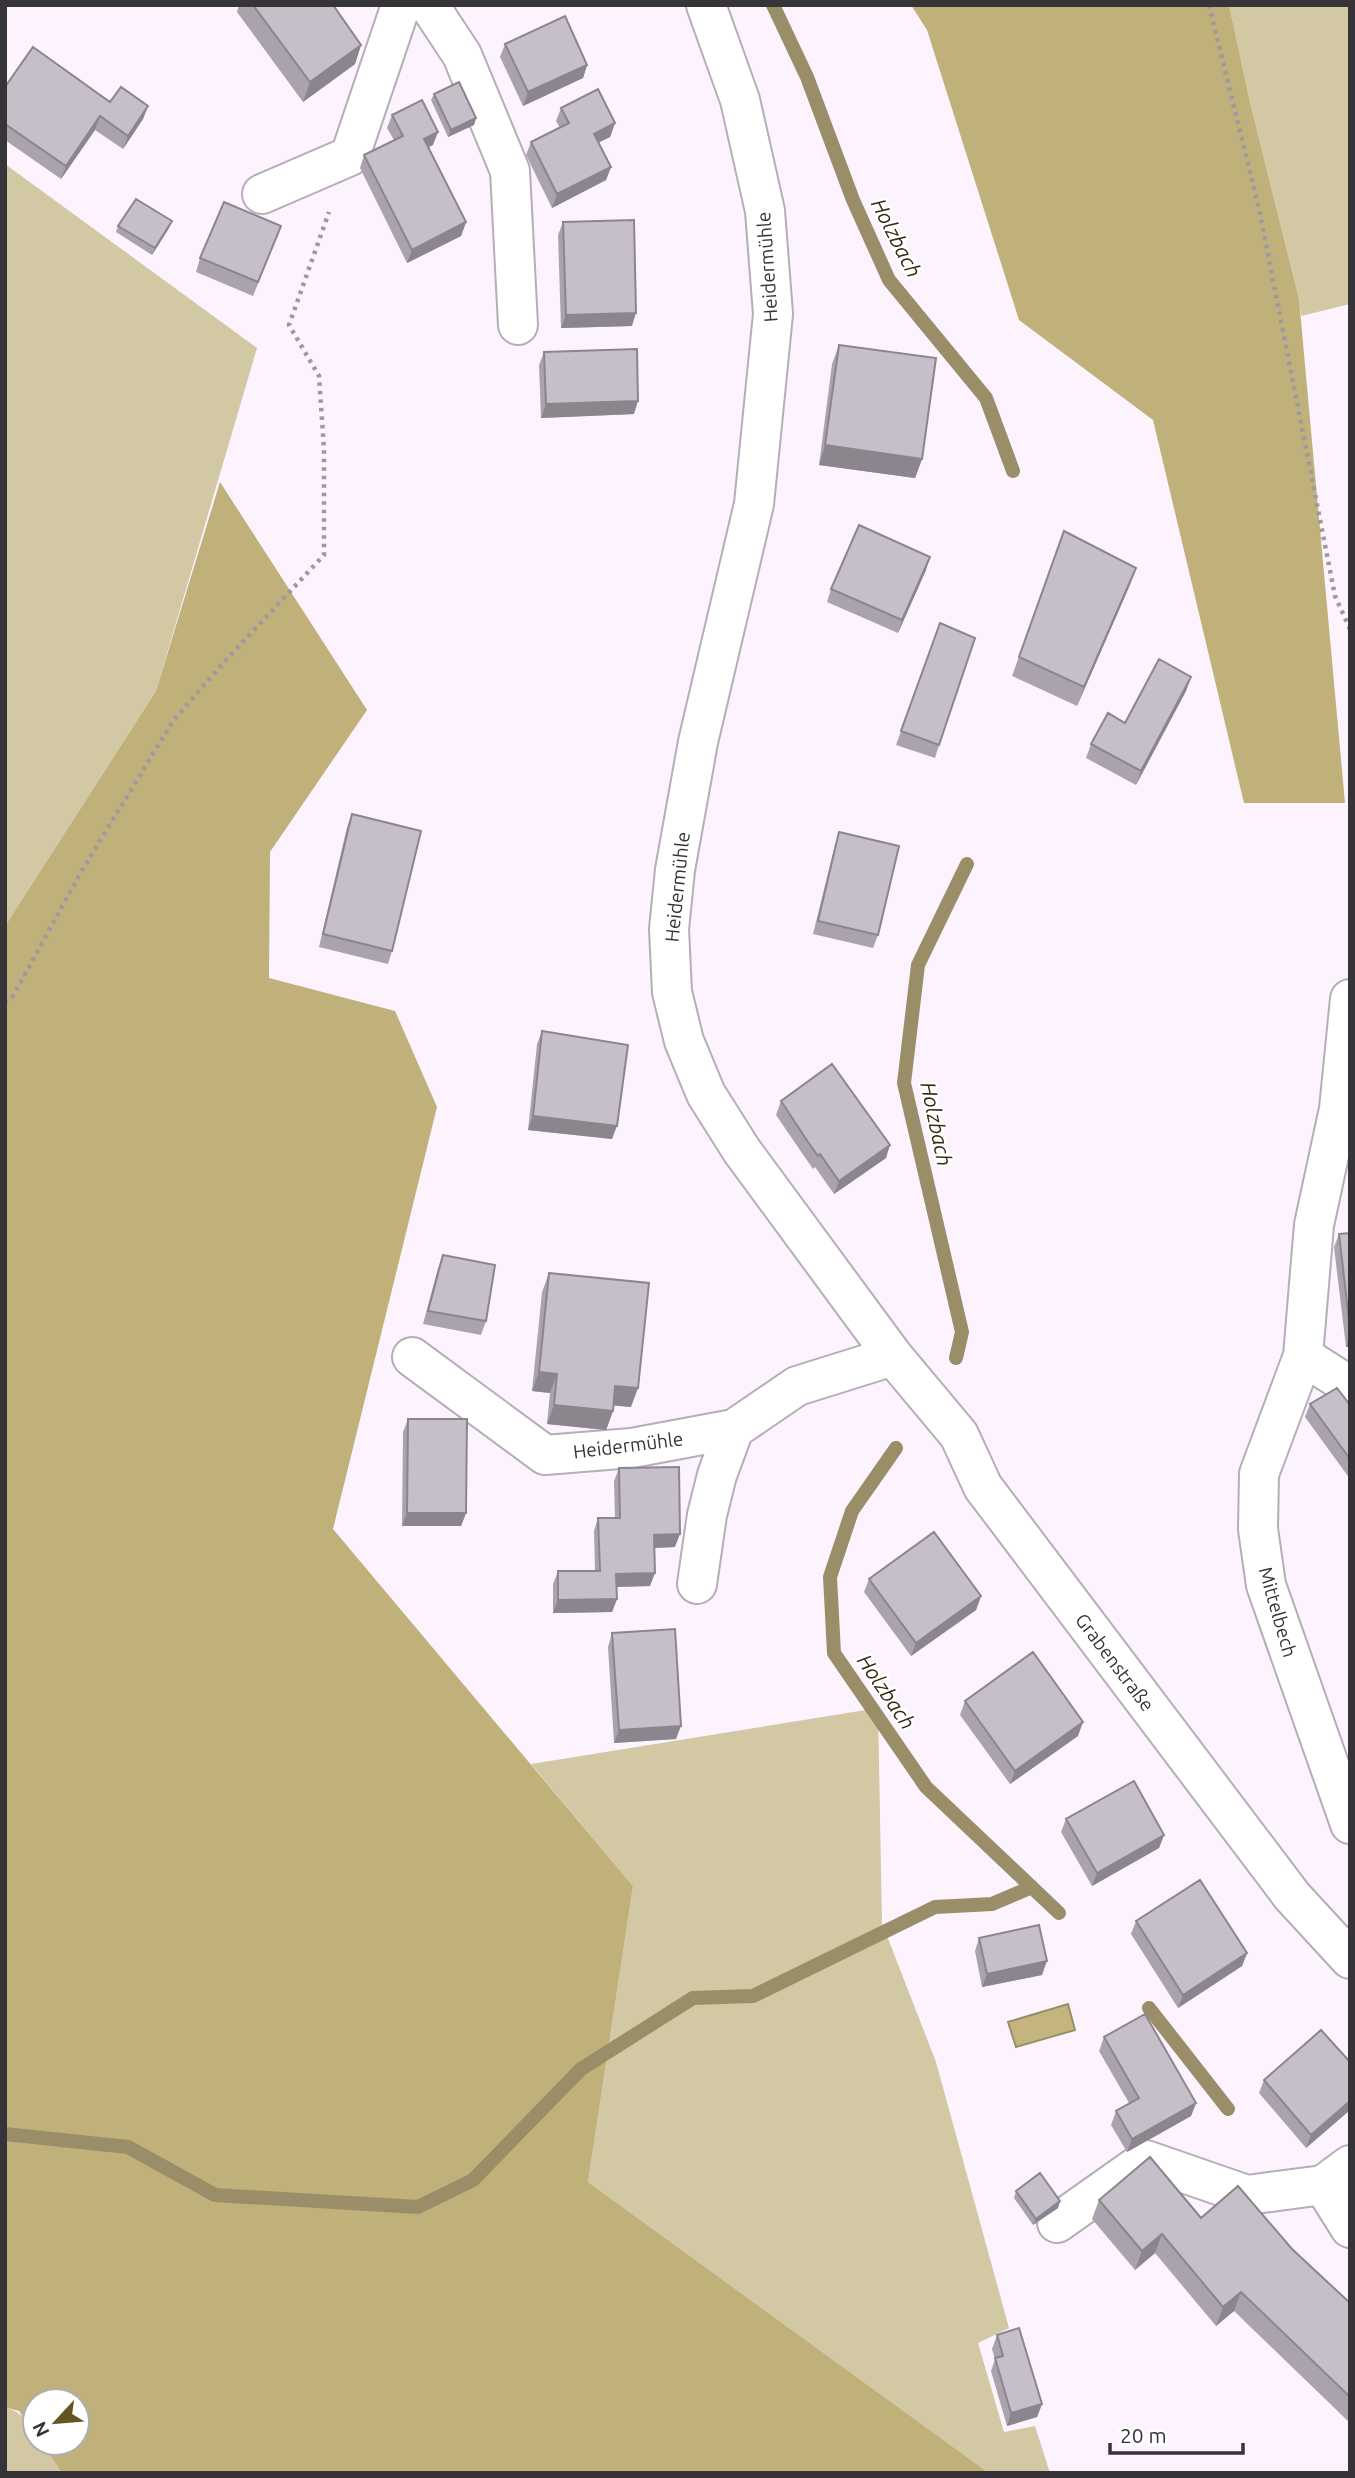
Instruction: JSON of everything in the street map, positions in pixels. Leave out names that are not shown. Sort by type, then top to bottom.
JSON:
[{"type":"street","points":[[262,194],[350,156],[401,5]]},
{"type":"street","points":[[429,5],[461,55],[510,172],[518,325]]},
{"type":"street","name":"Heidermühle","points":[[411,1357],[545,1455],[632,1448],[734,1429],[797,1386],[893,1356],[743,1151],[706,1094],[684,1041],[672,992],[669,929],[675,870],[698,742],[754,504],[773,314],[765,211],[740,100],[706,5]]},
{"type":"street","name":"Mittelbech","points":[[1350,999],[1344,1109],[1314,1225],[1303,1356],[1259,1474],[1258,1529],[1266,1585],[1350,1824]]},
{"type":"street","name":"Grabenstraße","points":[[893,1356],[959,1435],[983,1487],[1275,1874],[1350,1959]]},
{"type":"street","points":[[1303,1356],[1350,1386]]},
{"type":"street","points":[[697,1584],[707,1515],[717,1475],[734,1429]]},
{"type":"street","points":[[1057,2223],[1146,2160],[1247,2195],[1337,2175],[1350,2228]]},
{"type":"path","points":[[1209,5],[1259,209],[1335,596],[1350,629]]},
{"type":"path","points":[[5,1003],[13,996],[81,872],[173,721],[324,555],[324,449],[319,376],[289,325],[307,269]]},
{"type":"shaded area","points":[[911,5],[1229,5],[1299,299],[1345,803],[1244,803],[1153,420],[1019,320],[927,30]]},
{"type":"shaded area","points":[[1229,5],[1350,5],[1350,304],[1301,316]]},
{"type":"shaded area","points":[[5,164],[257,348],[156,691],[5,926]]},
{"type":"shaded area","points":[[220,482],[367,710],[270,852],[269,978],[395,1011],[437,1107],[333,1529],[633,1886],[588,2182],[989,2473],[62,2473],[51,2457],[91,2457],[91,2387],[21,2387],[21,2414],[5,2407],[5,926],[156,691]]},
{"type":"shaded area","points":[[878,1708],[882,1923],[936,2062],[1009,2328],[978,2343],[1004,2432],[1035,2426],[1050,2473],[989,2473],[588,2182],[633,1886],[531,1764]]},
{"type":"shaded area","points":[[1068,2004],[1075,2030],[1016,2047],[1008,2022]]},
{"type":"shaded area","points":[[5,2407],[21,2416],[21,2457],[51,2457],[62,2473],[5,2473]]},
{"type":"building","points":[[253,5],[333,5],[361,45],[310,82]]},
{"type":"building","points":[[565,16],[587,65],[528,92],[505,44]]},
{"type":"building","points":[[33,47],[110,102],[121,87],[148,106],[128,136],[100,116],[66,166],[5,124],[5,87]]},
{"type":"building","points":[[459,82],[476,118],[451,130],[434,94]]},
{"type":"building","points":[[598,89],[615,123],[594,134],[611,167],[557,194],[531,142],[569,123],[561,108]]},
{"type":"building","points":[[422,100],[438,132],[424,139],[466,222],[412,250],[364,155],[403,136],[392,115]]},
{"type":"building","points":[[136,199],[172,221],[155,248],[118,226]]},
{"type":"building","points":[[224,202],[281,226],[258,282],[200,258]]},
{"type":"building","points":[[634,220],[636,313],[566,315],[563,222]]},
{"type":"building","points":[[839,345],[936,358],[922,459],[825,445]]},
{"type":"building","points":[[637,349],[638,401],[546,404],[544,352]]},
{"type":"building","points":[[859,525],[930,557],[902,620],[831,589]]},
{"type":"building","points":[[1064,531],[1136,568],[1084,687],[1019,657]]},
{"type":"building","points":[[940,623],[975,638],[939,745],[901,731]]},
{"type":"building","points":[[1159,659],[1191,677],[1141,771],[1091,744],[1108,713],[1125,723]]},
{"type":"building","points":[[352,814],[421,831],[392,951],[323,934]]},
{"type":"building","points":[[839,832],[899,846],[878,935],[818,921]]},
{"type":"building","points":[[542,1031],[628,1045],[617,1126],[533,1116]]},
{"type":"building","points":[[832,1064],[890,1145],[839,1181],[820,1154],[818,1156],[781,1101]]},
{"type":"building","points":[[1350,1233],[1350,1329],[1339,1234]]},
{"type":"building","points":[[443,1255],[495,1265],[486,1321],[428,1311]]},
{"type":"building","points":[[549,1273],[649,1283],[638,1388],[615,1386],[613,1411],[554,1405],[557,1374],[539,1372]]},
{"type":"building","points":[[1337,1388],[1350,1405],[1350,1459],[1310,1404]]},
{"type":"building","points":[[408,1419],[467,1419],[466,1513],[407,1513]]},
{"type":"building","points":[[679,1467],[680,1534],[654,1535],[655,1573],[616,1574],[617,1599],[558,1600],[558,1571],[600,1571],[598,1518],[620,1518],[619,1468]]},
{"type":"building","points":[[934,1532],[981,1596],[916,1643],[869,1579]]},
{"type":"building","points":[[675,1629],[681,1726],[619,1730],[612,1633]]},
{"type":"building","points":[[1033,1652],[1083,1722],[1015,1771],[965,1701]]},
{"type":"building","points":[[1134,1781],[1164,1835],[1097,1873],[1066,1819]]},
{"type":"building","points":[[1200,1880],[1247,1953],[1183,1995],[1136,1921]]},
{"type":"building","points":[[1039,1925],[1047,1961],[987,1974],[979,1938]]},
{"type":"building","points":[[1145,2014],[1196,2103],[1132,2139],[1116,2111],[1139,2098],[1104,2037]]},
{"type":"building","points":[[1321,2030],[1350,2062],[1350,2101],[1311,2135],[1264,2080]]},
{"type":"building","points":[[1150,2157],[1201,2218],[1238,2186],[1292,2249],[1350,2303],[1350,2397],[1241,2292],[1223,2307],[1162,2234],[1142,2251],[1099,2200]]},
{"type":"building","points":[[1040,2173],[1060,2201],[1036,2219],[1016,2191]]},
{"type":"building","points":[[1019,2328],[1042,2404],[1011,2413],[995,2358],[1003,2356],[997,2335]]},
{"type":"waterway","name":"Holzbach","points":[[773,5],[807,77],[853,200],[889,280],[986,398],[1013,471]]},
{"type":"waterway","name":"Holzbach","points":[[956,1358],[962,1332],[904,1083],[918,965],[967,864]]},
{"type":"waterway","name":"Holzbach","points":[[896,1448],[852,1511],[830,1577],[834,1653],[926,1787],[1059,1913]]},
{"type":"waterway","points":[[5,2134],[128,2147],[215,2195],[418,2207],[473,2180],[581,2069],[693,1998],[753,1996],[935,1907],[992,1904],[1032,1887]]},
{"type":"waterway","name":"Holzbach","points":[[1149,2008],[1228,2109]]}]
